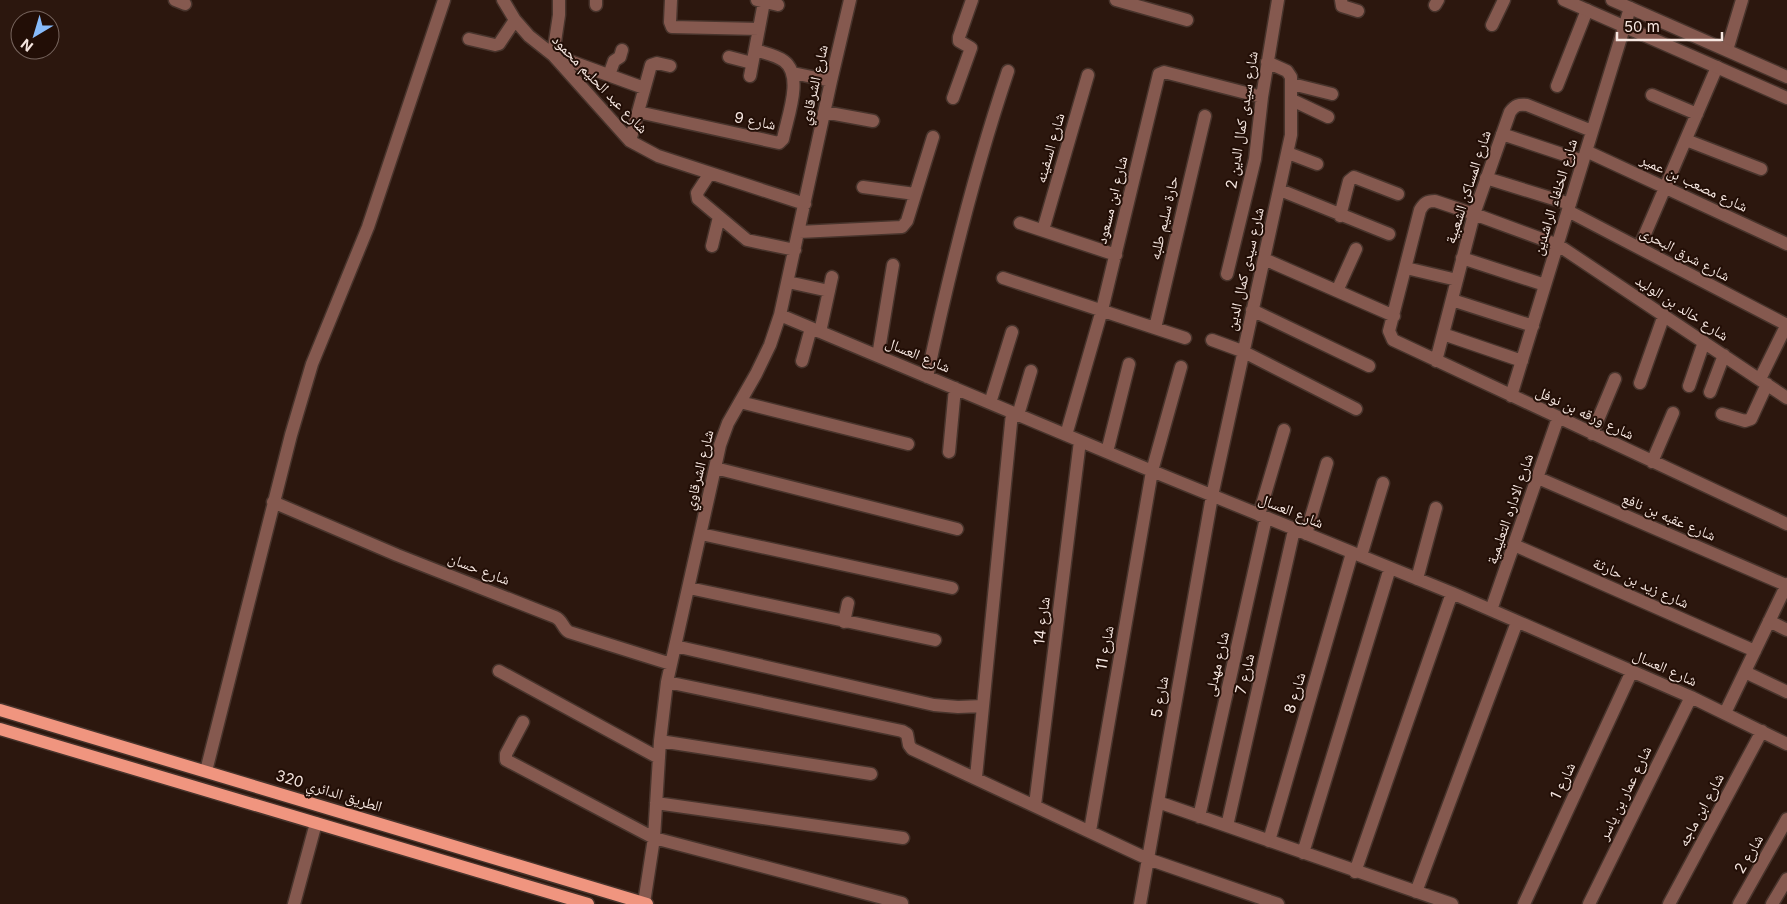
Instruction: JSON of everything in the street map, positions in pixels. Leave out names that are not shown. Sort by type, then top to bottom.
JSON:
[{"type":"main road","name":"الطريق الدائري 320","points":[[0,710],[646,904]]},
{"type":"main road","points":[[0,729],[588,904]]},
{"type":"main road","points":[[470,868],[474,852]]},
{"type":"street","points":[[206,771],[273,502],[312,364],[368,227],[444,0]]},
{"type":"street","name":"شارع عبد الحليم محمود","points":[[503,0],[515,20],[529,36],[553,55],[630,141],[658,156],[805,204]]},
{"type":"street","points":[[559,0],[559,15],[553,55],[644,88]]},
{"type":"street","points":[[671,0],[670,22],[672,26],[759,29]]},
{"type":"street","name":"شارع الشرقاوي","points":[[646,904],[654,838],[658,758],[667,682],[674,646],[689,588],[720,445],[728,423],[770,346],[780,315],[850,0]]},
{"type":"street","points":[[953,98],[971,48],[959,41],[958,37],[972,0]]},
{"type":"street","points":[[1116,0],[1187,20]]},
{"type":"street","name":"شارع سيدى كمال الدين 2","points":[[1227,274],[1254,159],[1278,0]]},
{"type":"street","points":[[1340,0],[1342,6],[1358,11]]},
{"type":"street","points":[[1492,26],[1504,0]]},
{"type":"street","points":[[1564,0],[1787,98]]},
{"type":"street","points":[[1609,20],[1613,0],[1787,77]]},
{"type":"street","points":[[1727,50],[1742,0]]},
{"type":"street","points":[[752,63],[759,29],[760,1],[778,5]]},
{"type":"street","name":"شارع الخلفاء الراشدين","points":[[1511,396],[1630,8]]},
{"type":"street","points":[[1557,86],[1588,10]]},
{"type":"street","points":[[469,39],[499,44],[515,20]]},
{"type":"street","points":[[609,75],[614,60],[620,57],[622,50]]},
{"type":"street","points":[[729,57],[752,63],[784,60],[793,73],[831,81]]},
{"type":"street","points":[[1268,62],[1288,71],[1292,84],[1332,94]]},
{"type":"street","points":[[630,141],[651,65],[657,63],[670,66]]},
{"type":"street","points":[[1640,248],[1717,68]]},
{"type":"street","points":[[1760,86],[1767,68]]},
{"type":"street","points":[[927,377],[961,225],[986,135],[1008,71]]},
{"type":"street","name":"شارع ابن مسعود","points":[[1066,435],[1102,310],[1159,74],[1164,72],[1262,97]]},
{"type":"street","name":"شارع 9","points":[[638,112],[779,143],[783,139],[794,86],[793,73]]},
{"type":"street","name":"شارع السفينه","points":[[1043,230],[1088,75]]},
{"type":"street","name":"شارع سيدى كمال الدين","points":[[1212,496],[1242,350],[1288,152],[1291,135],[1292,84]]},
{"type":"street","points":[[1652,95],[1697,114]]},
{"type":"street","points":[[1292,100],[1328,117]]},
{"type":"street","name":"شارع المساكن الشعبية","points":[[1436,361],[1474,214],[1510,112],[1514,106],[1520,104],[1592,131]]},
{"type":"street","points":[[824,112],[873,121]]},
{"type":"street","name":"حارة سليم طلبه","points":[[1155,328],[1205,116]]},
{"type":"street","name":"شارع مصعب بن عمير","points":[[1502,134],[1585,156],[1665,188],[1787,244]]},
{"type":"street","points":[[799,232],[902,227],[907,221],[933,137]]},
{"type":"street","points":[[1686,140],[1761,168]]},
{"type":"street","points":[[1288,152],[1317,164]]},
{"type":"street","points":[[710,173],[697,193],[697,197],[719,217],[747,240],[795,250]]},
{"type":"street","points":[[1340,216],[1349,181],[1354,177],[1398,194]]},
{"type":"street","name":"شارع شرق البحرى","points":[[1486,178],[1569,207],[1640,248],[1787,325]]},
{"type":"street","points":[[863,187],[915,194]]},
{"type":"street","points":[[1280,190],[1340,216],[1389,234]]},
{"type":"street","name":"شارع ورقه بن نوفل","points":[[1474,214],[1435,201],[1429,201],[1423,205],[1420,210],[1389,331],[1393,340],[1787,524]]},
{"type":"street","name":"شارع خالد بن الوليد","points":[[1474,214],[1558,245],[1787,398]]},
{"type":"street","points":[[712,246],[719,217]]},
{"type":"street","points":[[1020,222],[1116,255]]},
{"type":"street","points":[[1338,292],[1356,249]]},
{"type":"street","points":[[1462,258],[1545,285]]},
{"type":"street","points":[[1264,259],[1394,316]]},
{"type":"street","points":[[878,356],[893,265]]},
{"type":"street","points":[[1406,268],[1457,280]]},
{"type":"street","points":[[802,361],[829,292],[832,277]]},
{"type":"street","points":[[1003,278],[1185,338]]},
{"type":"street","points":[[788,282],[829,292]]},
{"type":"street","points":[[1452,300],[1533,326]]},
{"type":"street","points":[[1252,310],[1369,366]]},
{"type":"street","name":"شارع العسال","points":[[780,315],[1212,496],[1452,593],[1690,697],[1762,730],[1787,744]]},
{"type":"street","points":[[1640,383],[1664,315]]},
{"type":"street","points":[[1722,414],[1748,421],[1751,419],[1787,325]]},
{"type":"street","points":[[990,403],[1012,332]]},
{"type":"street","points":[[1443,334],[1522,361]]},
{"type":"street","points":[[1212,340],[1242,350],[1356,409]]},
{"type":"street","points":[[1689,386],[1704,342]]},
{"type":"street","points":[[1710,392],[1724,355]]},
{"type":"street","points":[[1107,452],[1129,364]]},
{"type":"street","name":"شارع 11","points":[[1090,831],[1152,471],[1181,366]]},
{"type":"street","points":[[976,777],[1015,414],[1031,371]]},
{"type":"street","points":[[1592,434],[1615,379]]},
{"type":"street","points":[[949,452],[955,388]]},
{"type":"street","points":[[740,402],[908,444]]},
{"type":"street","points":[[1652,462],[1673,413]]},
{"type":"street","name":"شارع الاداره التعليمية","points":[[1491,610],[1558,418]]},
{"type":"street","name":"شارع مهدلى","points":[[1200,817],[1263,517],[1284,430]]},
{"type":"street","name":"شارع 14","points":[[1035,805],[1080,441]]},
{"type":"street","name":"شارع 7","points":[[1227,826],[1300,532],[1327,463]]},
{"type":"street","points":[[715,468],[957,529]]},
{"type":"street","name":"شارع عقبه بن نافع","points":[[1538,478],[1787,585]]},
{"type":"street","name":"شارع 8","points":[[1269,841],[1356,555],[1383,483]]},
{"type":"street","name":"شارع 5","points":[[1140,904],[1212,496]]},
{"type":"street","name":"شارع حسان","points":[[273,502],[397,555],[555,617],[561,621],[563,628],[569,632],[671,664]]},
{"type":"street","points":[[1417,579],[1436,508]]},
{"type":"street","points":[[701,534],[952,588]]},
{"type":"street","name":"شارع زيد بن حارثة","points":[[1514,545],[1755,651]]},
{"type":"street","points":[[1303,853],[1390,568]]},
{"type":"street","points":[[1725,713],[1787,585]]},
{"type":"street","points":[[689,588],[934,640]]},
{"type":"street","points":[[1355,872],[1452,593]]},
{"type":"street","points":[[844,622],[848,603]]},
{"type":"street","points":[[1419,896],[1517,622]]},
{"type":"street","points":[[1769,622],[1787,630]]},
{"type":"street","points":[[674,646],[934,705],[958,707],[983,706]]},
{"type":"street","points":[[498,671],[658,758]]},
{"type":"street","name":"شارع 1","points":[[1524,904],[1632,671]]},
{"type":"street","points":[[1745,672],[1787,692]]},
{"type":"street","points":[[667,682],[902,731],[906,734],[912,749],[976,777],[1148,859],[1278,904]]},
{"type":"street","name":"شارع عمار بن ياسر","points":[[1589,904],[1690,697]]},
{"type":"street","points":[[523,722],[506,754],[506,760],[654,838],[902,903]]},
{"type":"street","name":"شارع ابن ماجه","points":[[1669,904],[1762,730]]},
{"type":"street","points":[[660,741],[871,774]]},
{"type":"street","points":[[1158,802],[1419,896],[1452,904]]},
{"type":"street","points":[[656,803],[903,838]]},
{"type":"street","name":"شارع 2","points":[[1739,904],[1787,819]]},
{"type":"street","points":[[294,904],[316,823]]},
{"type":"street","points":[[1772,904],[1787,880]]}]
